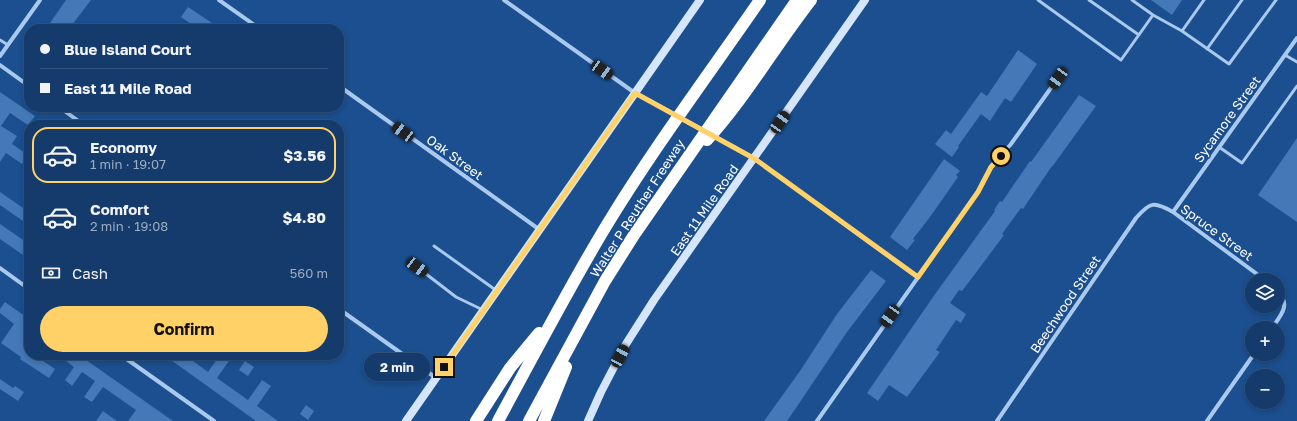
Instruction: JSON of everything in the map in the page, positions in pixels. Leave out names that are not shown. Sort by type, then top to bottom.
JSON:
[{"type":"highway","name":"Walter P Reuther Freeway","points":[[498,421],[557,311],[628,191],[760,0]]},
{"type":"highway","name":"Walter P Reuther Freeway","points":[[529,421],[609,274],[672,178],[797,0]]},
{"type":"highway","points":[[672,178],[727,117],[792,24],[811,0]]},
{"type":"highway","points":[[476,421],[510,368],[557,311]]},
{"type":"highway","points":[[544,421],[565,370],[576,335]]},
{"type":"main road","points":[[406,421],[700,0]]},
{"type":"main road","name":"East 11 Mile Road","points":[[588,421],[626,344],[659,294],[865,0]]},
{"type":"street","points":[[0,56],[40,0]]},
{"type":"street","points":[[219,0],[253,24]]},
{"type":"street","points":[[504,0],[635,93],[755,159],[918,277]]},
{"type":"street","name":"Sycamore Street","points":[[1173,212],[1297,38]]},
{"type":"street","points":[[0,65],[24,82]]},
{"type":"street","points":[[817,421],[978,192],[991,167],[1011,144],[1058,78]]},
{"type":"street","name":"Oak Street","points":[[344,90],[540,230]]},
{"type":"street","points":[[66,112],[77,120]]},
{"type":"street","name":"Spruce Street","points":[[1154,204],[1173,212],[1256,273]]},
{"type":"street","name":"Beechwood Street","points":[[997,421],[1136,218],[1145,208],[1154,204]]},
{"type":"street","points":[[0,268],[24,285]]},
{"type":"street","points":[[344,313],[436,378]]},
{"type":"street","points":[[128,360],[214,421]]},
{"type":"street","points":[[1207,421],[1249,361]]},
{"type":"lane","points":[[1038,0],[1121,60],[1153,15]]},
{"type":"lane","points":[[1089,0],[1139,36]]},
{"type":"lane","points":[[1132,0],[1153,15],[1182,31],[1229,64],[1276,0]]},
{"type":"lane","points":[[1182,31],[1204,0]]},
{"type":"lane","points":[[1207,49],[1242,0]]},
{"type":"lane","points":[[0,40],[8,45]]},
{"type":"lane","points":[[1285,55],[1297,62]]},
{"type":"lane","points":[[1219,147],[1242,164],[1297,86]]},
{"type":"lane","points":[[434,246],[497,291]]},
{"type":"lane","points":[[417,267],[456,297],[483,310]]},
{"type":"building","points":[[66,0],[91,0],[73,24],[50,23]]},
{"type":"building","points":[[1151,0],[1182,0],[1172,15]]},
{"type":"building","points":[[188,7],[214,24],[191,24],[181,17]]},
{"type":"building","points":[[1018,50],[1037,64],[1011,102],[1005,98],[990,121],[981,114],[952,157],[935,144],[946,130],[951,134],[981,92],[987,96]]},
{"type":"building","points":[[0,92],[24,108],[24,112],[29,112],[35,116],[32,120],[24,120],[24,122],[10,113],[1,126],[17,136],[12,144],[24,152],[24,161],[22,164],[6,153],[0,162]]},
{"type":"building","points":[[1079,95],[1096,106],[1052,166],[1023,209],[1021,208],[1002,234],[1004,235],[962,291],[959,290],[950,303],[966,314],[961,323],[956,320],[936,350],[940,352],[907,397],[889,385],[878,401],[867,393],[933,297],[995,211],[994,210],[1000,201],[1002,202],[1030,161],[1031,162]]},
{"type":"building","points":[[1297,138],[1297,222],[1258,195]]},
{"type":"building","points":[[944,159],[960,171],[956,175],[958,177],[913,239],[915,240],[907,250],[890,237]]},
{"type":"building","points":[[0,192],[24,209],[24,220],[23,221],[0,205]]},
{"type":"building","points":[[0,224],[24,241],[24,254],[23,255],[0,239]]},
{"type":"building","points":[[871,270],[886,281],[847,332],[787,421],[764,421],[800,371],[837,314]]},
{"type":"building","points":[[5,302],[24,315],[24,360],[42,360],[55,369],[49,378],[20,359],[21,357],[1,343],[14,324],[0,313],[0,309]]},
{"type":"building","points":[[65,360],[86,360],[173,421],[128,421],[136,410],[103,387],[92,402],[84,397],[95,381],[82,372],[72,386],[65,380],[74,367]]},
{"type":"building","points":[[171,360],[192,360],[208,372],[216,360],[230,360],[217,378],[248,400],[262,380],[271,386],[257,406],[278,421],[256,421]]},
{"type":"building","points":[[245,361],[254,367],[248,376],[239,370]]},
{"type":"building","points":[[0,379],[13,388],[15,386],[24,392],[18,401],[0,389]]},
{"type":"building","points":[[306,405],[314,411],[308,420],[300,414]]},
{"type":"building","points":[[103,411],[117,421],[96,421]]},
{"type":"route","points":[[444,367],[635,93],[755,159],[918,277],[978,192],[991,167],[1001,156]]}]
